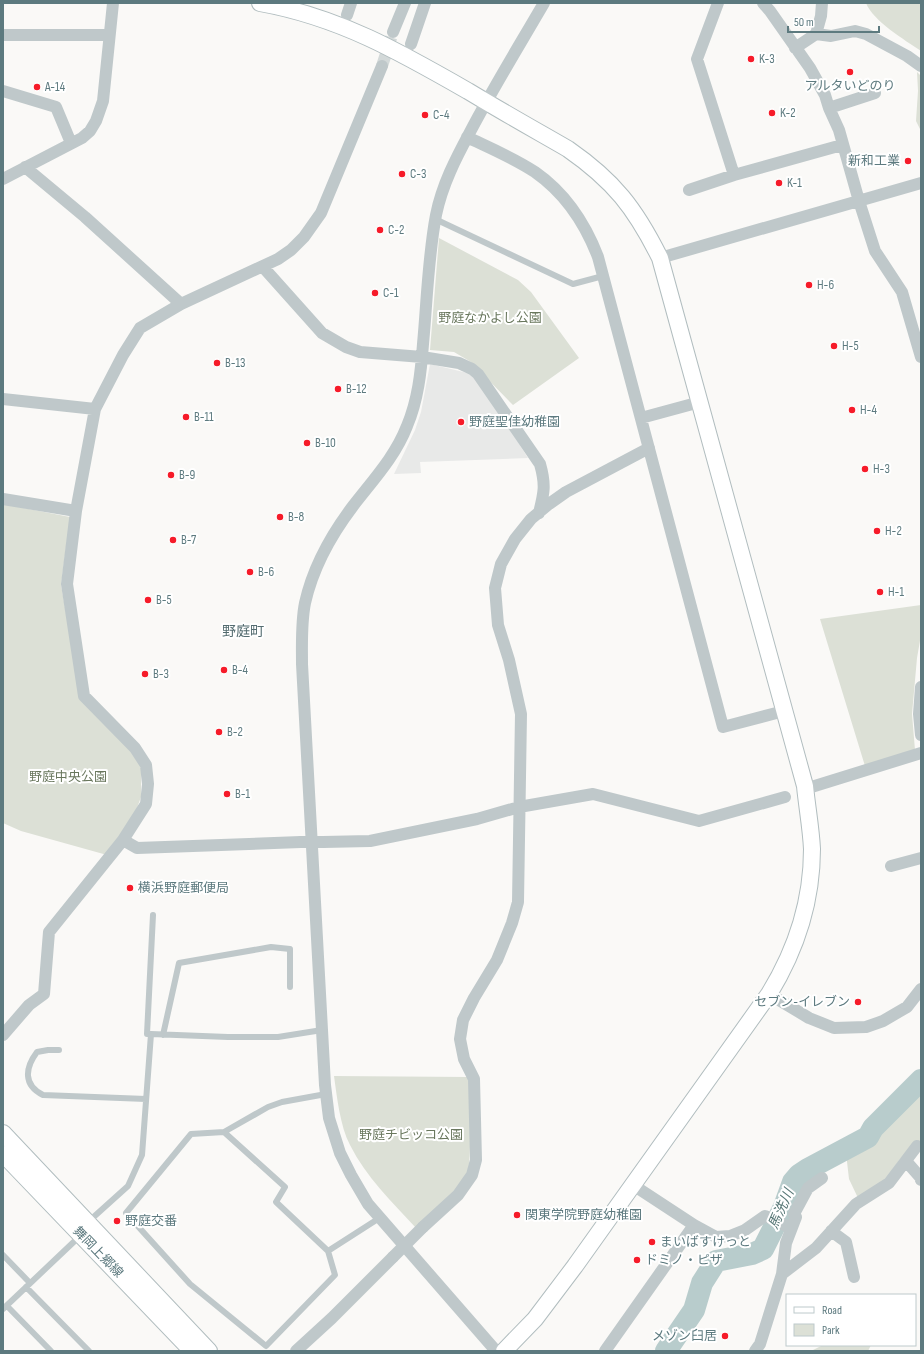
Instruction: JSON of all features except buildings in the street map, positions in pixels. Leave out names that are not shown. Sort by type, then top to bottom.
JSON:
[{"type":"street","points":[[3,179],[82,138],[90,131],[96,121],[102,101],[113,3]]},
{"type":"street","points":[[260,3],[316,17],[360,33],[408,56],[568,149],[587,162],[603,176],[631,206],[650,236],[660,258],[805,789],[812,848],[810,882],[797,936],[780,975],[769,994],[575,1266],[535,1319],[504,1351]]},
{"type":"street","points":[[347,15],[351,3]]},
{"type":"street","points":[[393,32],[405,3]]},
{"type":"street","points":[[411,44],[425,3]]},
{"type":"street","points":[[496,1351],[381,1217],[368,1204],[340,1153],[329,1118],[322,1030],[301,637],[305,608],[316,570],[328,541],[352,507],[389,461],[402,438],[414,405],[422,357],[432,239],[440,197],[446,179],[486,102],[544,3]]},
{"type":"street","points":[[718,3],[697,59],[734,176]]},
{"type":"street","points":[[763,3],[770,11],[794,48],[810,68],[825,95],[839,130],[842,145],[875,251],[902,292],[921,356]]},
{"type":"street","points":[[816,34],[821,16],[822,3]]},
{"type":"street","points":[[794,48],[816,34],[831,36],[855,30],[907,56],[921,66]]},
{"type":"street","points":[[3,35],[110,35]]},
{"type":"street","points":[[3,1035],[30,1005],[44,994],[49,932],[123,840],[146,804],[148,784],[146,765],[135,748],[84,696],[66,584],[76,511],[95,409],[123,355],[140,328],[182,304],[263,267],[291,250],[304,237],[321,213],[382,66]]},
{"type":"street","points":[[3,91],[56,107],[71,143]]},
{"type":"street","points":[[829,108],[875,94]]},
{"type":"street","points":[[468,137],[535,172],[558,191],[577,215],[589,235],[598,257],[724,727],[784,711]]},
{"type":"street","points":[[689,190],[842,145]]},
{"type":"street","points":[[25,168],[85,217],[182,304]]},
{"type":"street","points":[[660,258],[921,183]]},
{"type":"street","points":[[263,267],[322,334],[346,347],[360,352],[422,357],[459,363],[472,369],[478,374],[540,464],[545,478],[539,513]]},
{"type":"street","points":[[3,399],[95,409]]},
{"type":"street","points":[[641,418],[700,402]]},
{"type":"street","points":[[296,1351],[332,1318],[458,1195],[472,1175],[476,1160],[474,1079],[464,1059],[460,1039],[464,1020],[474,998],[497,960],[512,924],[518,902],[521,714],[509,660],[498,625],[495,588],[501,564],[515,539],[531,519],[566,492],[649,448]]},
{"type":"street","points":[[3,499],[76,511]]},
{"type":"street","points":[[921,687],[919,714],[921,735]]},
{"type":"street","points":[[805,789],[921,753]]},
{"type":"street","points":[[123,840],[137,848],[370,841],[477,819],[520,807],[593,794],[699,821],[785,797]]},
{"type":"street","points":[[891,866],[921,858]]},
{"type":"street","points":[[769,994],[809,1018],[834,1028],[866,1027],[883,1021],[907,1007],[921,989]]},
{"type":"street","points":[[3,1133],[85,1228],[209,1351]]},
{"type":"street","points":[[782,1274],[816,1248],[856,1204],[889,1183],[917,1146]]},
{"type":"street","name":"舞岡上郷線","points":[[3,1154],[85,1228],[192,1351]]},
{"type":"street","points":[[906,1161],[921,1180]]},
{"type":"street","points":[[755,1351],[760,1344],[782,1274],[786,1243],[796,1217],[794,1214],[808,1188],[822,1178]]},
{"type":"street","points":[[633,1185],[694,1225],[716,1237],[730,1236],[745,1230],[765,1216],[791,1228]]},
{"type":"street","points":[[605,1351],[694,1225]]},
{"type":"street","points":[[831,1231],[846,1242],[854,1277]]},
{"type":"lane","points":[[435,219],[573,284],[603,276]]},
{"type":"lane","points":[[153,915],[147,1034],[278,1037],[322,1030]]},
{"type":"lane","points":[[163,1035],[179,963],[272,947],[290,949],[290,987]]},
{"type":"lane","points":[[51,1351],[5,1307],[128,1186],[142,1155],[151,1034]]},
{"type":"lane","points":[[59,1050],[37,1052],[30,1062],[28,1080],[35,1091],[43,1095],[146,1099]]},
{"type":"lane","points":[[224,1132],[285,1187],[276,1202],[328,1251],[335,1275],[266,1346],[190,1284],[126,1213],[191,1134],[224,1132],[268,1107],[282,1102],[326,1094]]},
{"type":"lane","points":[[328,1251],[381,1217]]},
{"type":"lane","points":[[3,1255],[28,1285],[89,1351]]},
{"type":"shaded area","name":"野庭聖佳幼稚園","points":[[430,364],[472,374],[478,379],[528,458],[420,462],[421,473],[394,474],[415,430],[421,412]]},
{"type":"green space","points":[[866,3],[921,3],[921,51],[898,36],[875,17]]},
{"type":"green space","points":[[917,72],[921,76],[921,131],[916,121],[918,91]]},
{"type":"green space","name":"野庭なかよし公園","points":[[439,238],[518,280],[531,292],[579,358],[513,405],[471,362],[454,352],[430,350]]},
{"type":"green space","name":"野庭中央公園","points":[[3,504],[70,517],[61,585],[81,698],[133,750],[141,766],[141,797],[133,819],[107,855],[21,831],[3,823]]},
{"type":"green space","points":[[921,605],[921,635],[917,658],[912,714],[915,750],[865,766],[820,619]]},
{"type":"green space","name":"野庭チビッコ公園","points":[[334,1076],[469,1077],[470,1145],[466,1178],[450,1198],[416,1228],[389,1199],[356,1157],[341,1120]]},
{"type":"green space","points":[[921,1088],[921,1140],[900,1159],[886,1179],[858,1198],[849,1179],[846,1153],[879,1138],[888,1120]]},
{"type":"green space","points":[[821,1346],[870,1346],[868,1351],[811,1351]]},
{"type":"waterway","name":"馬洗川","points":[[666,1351],[694,1310],[702,1283],[716,1261],[752,1254],[763,1249],[784,1207],[793,1182],[799,1175],[868,1137],[873,1128],[921,1080]]},
{"type":"tunnel","points":[[382,66],[393,32]]},
{"type":"place","name":"K-3","points":[[751,59]]},
{"type":"place","name":"アルタいどのり","points":[[850,72]]},
{"type":"place","name":"A-14","points":[[37,87]]},
{"type":"place","name":"K-2","points":[[772,113]]},
{"type":"place","name":"C-4","points":[[425,115]]},
{"type":"place","name":"新和工業","points":[[908,161]]},
{"type":"place","name":"C-3","points":[[402,174]]},
{"type":"place","name":"K-1","points":[[779,183]]},
{"type":"place","name":"C-2","points":[[380,230]]},
{"type":"place","name":"H-6","points":[[809,285]]},
{"type":"place","name":"C-1","points":[[375,293]]},
{"type":"place","name":"H-5","points":[[834,346]]},
{"type":"place","name":"B-13","points":[[217,363]]},
{"type":"place","name":"B-12","points":[[338,389]]},
{"type":"place","name":"H-4","points":[[852,410]]},
{"type":"place","name":"B-11","points":[[186,417]]},
{"type":"place","name":"野庭聖佳幼稚園","points":[[461,422]]},
{"type":"place","name":"B-10","points":[[307,443]]},
{"type":"place","name":"H-3","points":[[865,469]]},
{"type":"place","name":"B-9","points":[[171,475]]},
{"type":"place","name":"B-8","points":[[280,517]]},
{"type":"place","name":"H-2","points":[[877,531]]},
{"type":"place","name":"B-7","points":[[173,540]]},
{"type":"place","name":"B-6","points":[[250,572]]},
{"type":"place","name":"H-1","points":[[880,592]]},
{"type":"place","name":"B-5","points":[[148,600]]},
{"type":"place","name":"B-4","points":[[224,670]]},
{"type":"place","name":"B-3","points":[[145,674]]},
{"type":"place","name":"B-2","points":[[219,732]]},
{"type":"place","name":"B-1","points":[[227,794]]},
{"type":"place","name":"横浜野庭郵便局","points":[[130,888]]},
{"type":"place","name":"セブン-イレブン","points":[[858,1002]]},
{"type":"place","name":"関東学院野庭幼稚園","points":[[517,1215]]},
{"type":"place","name":"野庭交番","points":[[117,1221]]},
{"type":"place","name":"まいばすけっと","points":[[652,1242]]},
{"type":"place","name":"ドミノ・ピザ","points":[[637,1260]]},
{"type":"place","name":"メゾン臼居","points":[[725,1336]]},
{"type":"district","name":"野庭町","points":[[243,631]]}]
